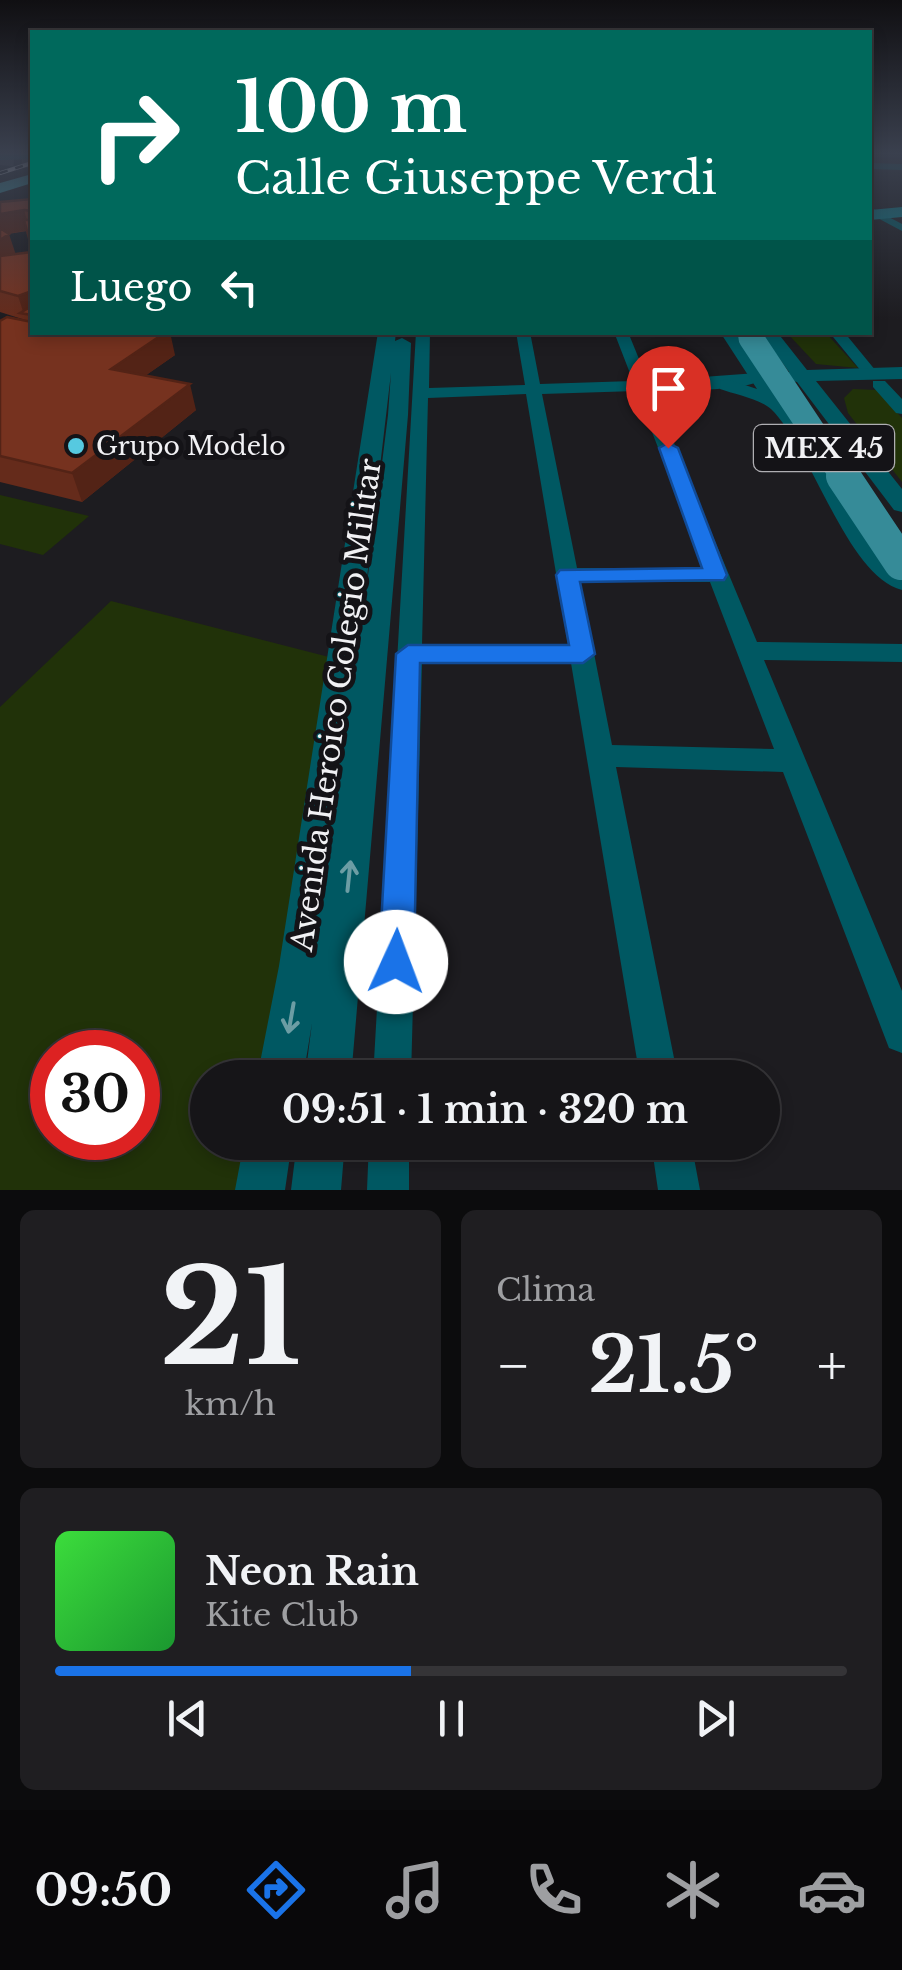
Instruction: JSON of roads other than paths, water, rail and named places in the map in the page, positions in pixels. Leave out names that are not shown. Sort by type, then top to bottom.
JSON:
[{"type":"main road","points":[[873,212],[902,210]]},
{"type":"main road","name":"MEX 45","points":[[749,335],[902,564]]},
{"type":"main road","name":"MEX 45","points":[[763,335],[902,527]]},
{"type":"street","points":[[873,212],[902,228]]},
{"type":"street","name":"Avenida Heroico Colegio Militar","points":[[283,1060],[300,966],[386,335]]},
{"type":"street","name":"Avenida Heroico Colegio Militar","points":[[330,1060],[398,415],[402,335]]},
{"type":"street","name":"Avenida Heroico Colegio Militar","points":[[393,1060],[423,335]]},
{"type":"street","points":[[524,335],[656,1060]]},
{"type":"street","points":[[622,335],[902,1035]]},
{"type":"street","points":[[730,335],[818,464],[875,559],[902,581]]},
{"type":"street","points":[[770,335],[902,505]]},
{"type":"street","points":[[838,335],[868,380],[902,409]]},
{"type":"street","points":[[824,404],[842,387],[902,373]]},
{"type":"street","points":[[422,393],[644,384],[722,384],[764,389],[805,380],[902,383]]},
{"type":"street","points":[[722,384],[764,389]]},
{"type":"street","points":[[568,575],[716,575]]},
{"type":"street","points":[[751,651],[902,654]]},
{"type":"street","points":[[408,654],[583,654]]},
{"type":"street","points":[[602,756],[792,760]]},
{"type":"street","points":[[260,1190],[265,1160]]},
{"type":"street","points":[[316,1190],[319,1160]]},
{"type":"street","points":[[388,1190],[389,1160]]},
{"type":"street","points":[[674,1160],[679,1190]]},
{"type":"place","name":"Grupo Modelo","points":[[76,446]]}]
